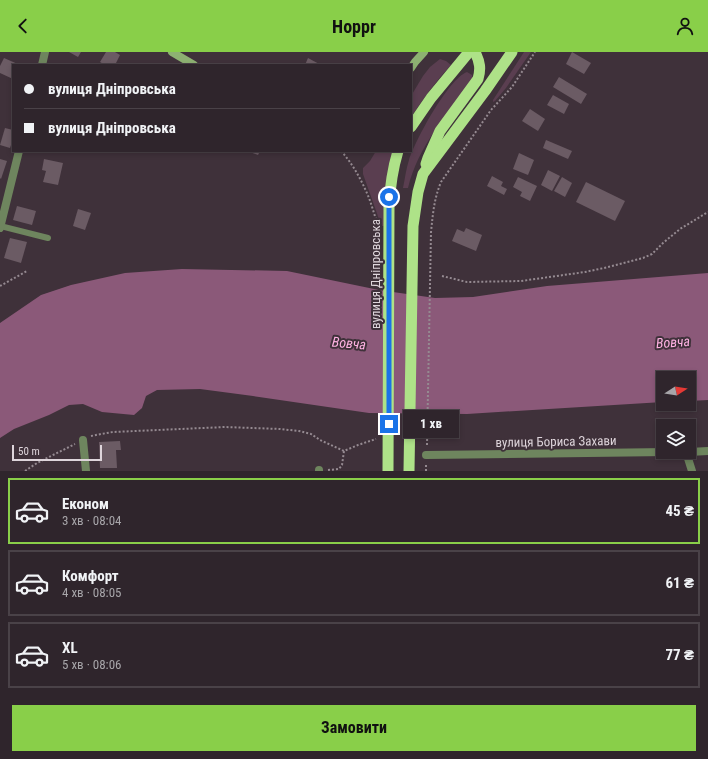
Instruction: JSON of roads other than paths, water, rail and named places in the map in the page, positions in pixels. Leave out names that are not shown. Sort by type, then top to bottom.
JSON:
[{"type":"highway","points":[[412,126],[431,98],[469,52]]},
{"type":"highway","points":[[409,471],[413,226],[418,192],[428,158],[440,131],[478,79],[480,63],[475,52]]},
{"type":"highway","points":[[423,174],[512,52]]},
{"type":"highway","name":"вулиця Дніпровська","points":[[388,471],[390,187],[398,152]]},
{"type":"main road","points":[[172,52],[192,64]]},
{"type":"main road","points":[[412,66],[424,52]]},
{"type":"street","points":[[42,64],[45,52]]},
{"type":"street","points":[[0,227],[19,152]]},
{"type":"street","points":[[83,440],[86,471]]},
{"type":"street","points":[[696,452],[708,451]]},
{"type":"street","name":"вулиця Бориса Захави","points":[[426,455],[656,452]]},
{"type":"street","points":[[688,459],[692,471]]},
{"type":"lane","points":[[0,227],[48,238]]},
{"type":"water","name":"Вовча","points":[[182,269],[287,271],[379,290],[435,298],[473,297],[547,286],[708,273],[708,400],[696,401],[696,371],[656,371],[656,402],[467,414],[369,413],[200,389],[157,390],[146,396],[142,408],[134,415],[102,412],[83,404],[69,405],[14,429],[0,438],[0,323],[41,295],[71,285],[125,273]]}]
